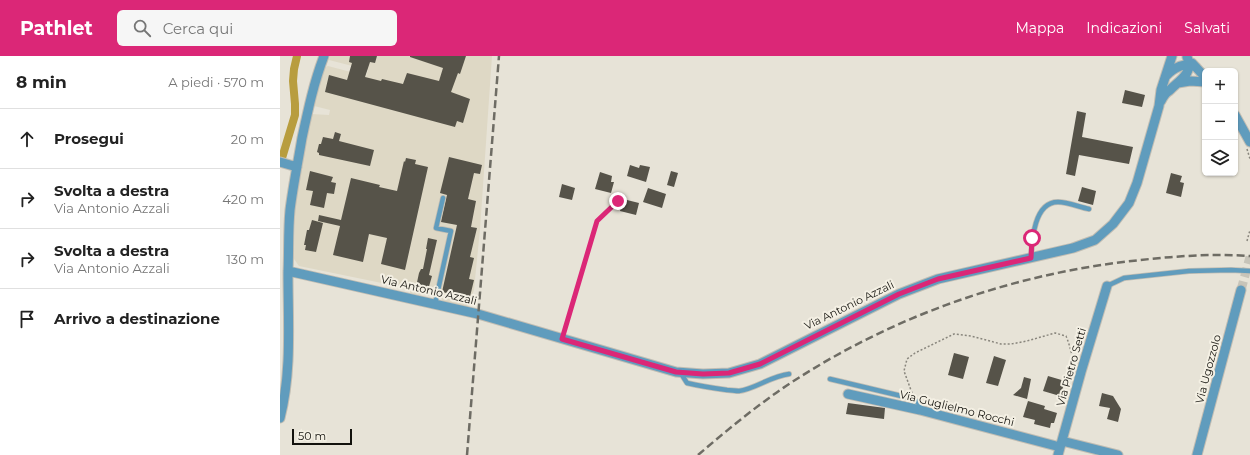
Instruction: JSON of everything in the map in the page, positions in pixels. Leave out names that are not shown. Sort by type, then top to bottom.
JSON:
[{"type":"street","points":[[280,418],[284,401],[287,372],[290,214],[308,108],[324,56]]},
{"type":"street","points":[[1159,106],[1164,81],[1172,56]]},
{"type":"street","points":[[1164,81],[1172,70],[1190,61]]},
{"type":"street","points":[[1190,61],[1202,73]]},
{"type":"street","points":[[1159,106],[1167,92],[1185,77],[1190,61]]},
{"type":"street","points":[[1177,84],[1190,81],[1202,82]]},
{"type":"street","name":"Via Antonio Azzali","points":[[288,271],[478,314],[680,372],[729,373],[760,364],[899,294],[938,279],[1074,248],[1095,240],[1113,224],[1129,203],[1137,183],[1159,106]]},
{"type":"street","points":[[1238,120],[1250,142]]},
{"type":"street","points":[[284,163],[297,166]]},
{"type":"street","name":"Via Pietro Setti","points":[[1060,448],[1107,286]]},
{"type":"street","name":"Via Ugozzolo","points":[[1197,455],[1241,290]]},
{"type":"street","name":"Via Guglielmo Rocchi","points":[[848,394],[920,410],[1060,448],[1118,455]]},
{"type":"lane","points":[[435,304],[451,231],[436,228],[443,198]]},
{"type":"lane","points":[[1031,258],[1032,238],[1038,215],[1050,203],[1059,201],[1088,209]]},
{"type":"lane","points":[[1107,286],[1124,278],[1189,271],[1250,271]]},
{"type":"lane","points":[[680,372],[687,383],[710,388],[739,391],[755,386],[769,379],[789,374]]},
{"type":"lane","points":[[830,378],[914,399],[920,405],[920,410]]},
{"type":"path","points":[[562,339],[597,221],[618,201]]},
{"type":"path","points":[[1247,241],[1250,230]]},
{"type":"path","points":[[914,399],[904,371],[907,359],[915,353],[954,334],[971,336],[1000,344],[1011,344],[1055,333],[1066,336],[1074,362],[1081,372]]},
{"type":"shaded area","points":[[330,56],[492,56],[480,229],[474,290],[468,308],[443,302],[441,298],[410,293],[411,289],[299,266],[294,259],[295,208],[311,114],[329,115],[330,110],[314,106],[325,67],[328,66],[366,76],[368,70],[329,60]]},
{"type":"building","points":[[350,56],[377,56],[375,63],[370,62],[365,77],[403,84],[407,73],[439,81],[443,68],[410,56],[466,56],[460,74],[458,73],[451,92],[470,99],[463,123],[457,121],[455,127],[325,92],[329,75],[347,80],[352,63],[349,62]]},
{"type":"building","points":[[1125,90],[1145,95],[1142,107],[1122,103]]},
{"type":"building","points":[[1077,111],[1086,113],[1082,137],[1133,147],[1129,164],[1079,155],[1075,176],[1066,174]]},
{"type":"building","points":[[335,132],[341,134],[339,141],[374,150],[370,166],[319,155],[317,152],[323,137],[333,139]]},
{"type":"building","points":[[449,157],[482,165],[480,174],[474,173],[468,199],[476,201],[471,227],[477,228],[470,257],[474,258],[469,279],[474,280],[468,305],[462,303],[464,297],[442,292],[457,225],[441,222],[447,195],[440,193]]},
{"type":"building","points":[[406,158],[416,160],[415,164],[428,167],[405,270],[381,264],[387,238],[369,234],[363,262],[333,255],[340,226],[318,221],[319,215],[341,220],[351,178],[397,191]]},
{"type":"building","points":[[630,165],[639,168],[640,165],[650,167],[646,182],[627,176]]},
{"type":"building","points":[[310,171],[333,177],[331,182],[336,183],[334,194],[327,193],[324,208],[310,205],[313,191],[306,190]]},
{"type":"building","points":[[671,171],[678,173],[674,187],[667,185]]},
{"type":"building","points":[[600,172],[612,176],[611,182],[614,182],[611,193],[595,189]]},
{"type":"building","points":[[1171,173],[1182,176],[1180,182],[1184,183],[1181,197],[1166,193]]},
{"type":"building","points":[[562,184],[575,188],[572,200],[559,197]]},
{"type":"building","points":[[1082,187],[1096,191],[1093,205],[1078,201]]},
{"type":"building","points":[[648,188],[666,194],[662,208],[643,202]]},
{"type":"building","points":[[623,199],[639,203],[636,215],[620,211]]},
{"type":"building","points":[[312,220],[323,223],[316,252],[305,250],[306,245],[304,245],[307,230],[309,230]]},
{"type":"building","points":[[428,238],[437,240],[429,275],[432,276],[428,290],[416,287],[419,273],[421,269],[423,269]]},
{"type":"building","points":[[954,353],[969,357],[963,379],[948,375]]},
{"type":"building","points":[[994,356],[1006,360],[998,386],[986,383]]},
{"type":"building","points":[[1048,376],[1065,381],[1060,396],[1043,391]]},
{"type":"building","points":[[1024,377],[1031,379],[1027,399],[1013,395],[1021,388]]},
{"type":"building","points":[[1102,393],[1113,396],[1121,409],[1118,422],[1107,419],[1110,408],[1099,406]]},
{"type":"building","points":[[1028,401],[1045,406],[1044,409],[1057,413],[1054,423],[1051,423],[1050,428],[1034,424],[1035,420],[1023,417]]},
{"type":"building","points":[[848,403],[885,408],[884,419],[846,414]]},
{"type":"waterway","points":[[282,158],[295,115],[293,81],[297,56]]},
{"type":"tunnel","points":[[1241,290],[1250,257]]},
{"type":"railway","points":[[467,455],[499,56]]},
{"type":"railway","points":[[698,455],[763,402],[825,362],[864,340],[947,304],[1034,278],[1078,269],[1171,257],[1202,255],[1250,256]]},
{"type":"route","points":[[618,201],[597,221],[562,339],[676,372],[703,374],[729,373],[760,364],[795,345],[899,294],[938,279],[1031,258],[1032,238]]}]
